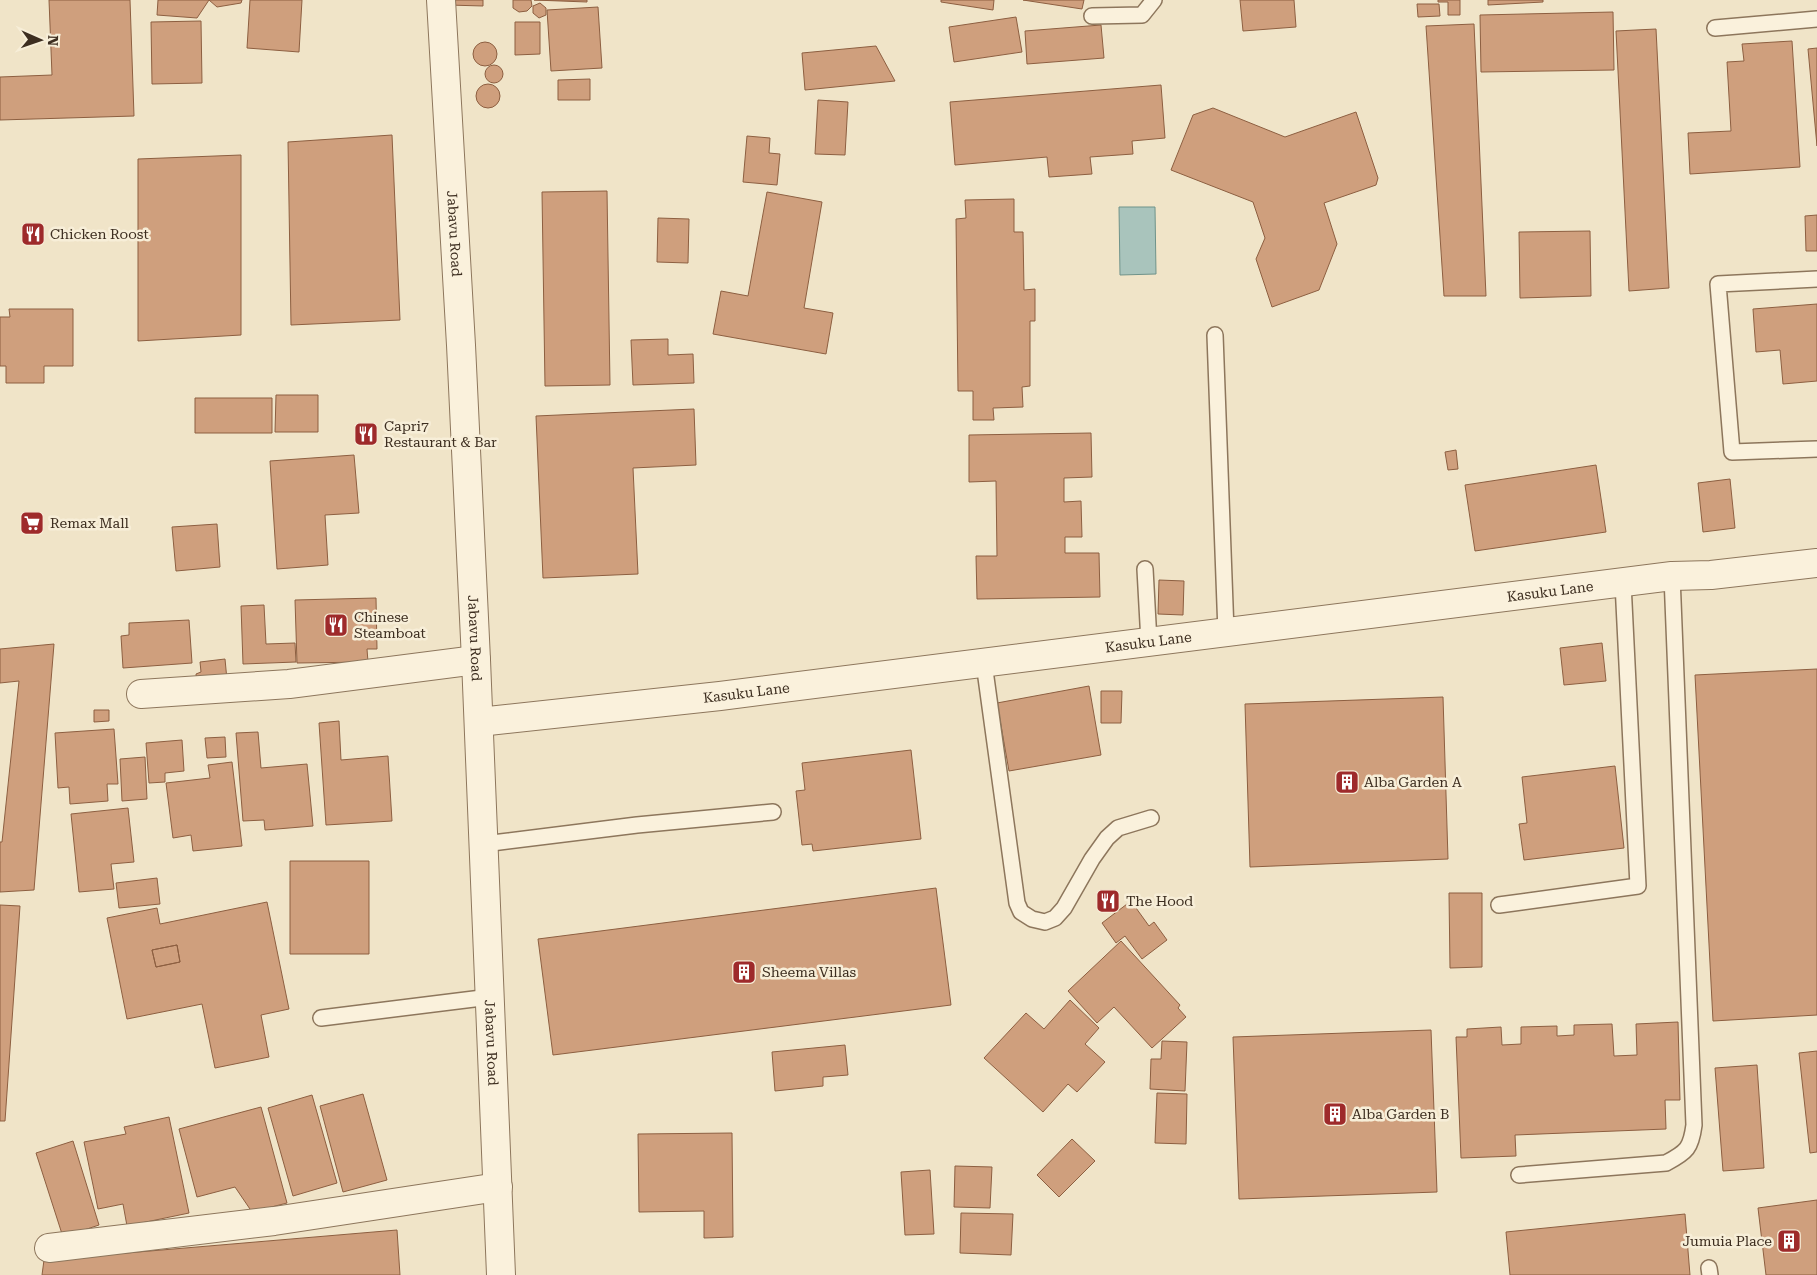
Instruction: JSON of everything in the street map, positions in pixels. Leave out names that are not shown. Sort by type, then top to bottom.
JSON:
[{"type":"street","name":"Jabavu Road","points":[[441,0],[461,345],[479,722],[501,1275]]},
{"type":"street","name":"Kasuku Lane","points":[[479,722],[720,696],[1672,576],[1817,563]]},
{"type":"street","points":[[141,694],[289,684],[476,660]]},
{"type":"street","points":[[49,1248],[274,1221],[498,1187]]},
{"type":"lane","points":[[1092,16],[1142,15],[1154,0]]},
{"type":"lane","points":[[1715,28],[1817,20]]},
{"type":"lane","points":[[1817,279],[1718,284],[1732,452],[1817,449]]},
{"type":"lane","points":[[1215,335],[1226,632]]},
{"type":"lane","points":[[1146,569],[1148,642]]},
{"type":"lane","points":[[1519,1175],[1666,1163],[1682,1155],[1692,1142],[1694,1125],[1672,576]]},
{"type":"lane","points":[[1499,905],[1638,886],[1623,583]]},
{"type":"lane","points":[[984,663],[1017,903],[1021,912],[1032,920],[1045,922],[1055,918],[1064,908],[1092,858],[1107,838],[1118,828],[1150,818]]},
{"type":"lane","points":[[484,844],[637,825],[773,812]]},
{"type":"lane","points":[[321,1018],[490,997]]},
{"type":"water","points":[[1119,207],[1155,207],[1156,274],[1120,275]]},
{"type":"building","points":[[49,0],[130,0],[134,116],[0,120],[0,77],[52,75]]},
{"type":"building","points":[[158,0],[209,0],[197,18],[157,15]]},
{"type":"building","points":[[209,0],[242,0],[241,3],[217,7]]},
{"type":"building","points":[[250,0],[302,0],[299,52],[247,48]]},
{"type":"building","points":[[448,0],[483,0],[483,6],[448,5]]},
{"type":"building","points":[[513,0],[531,0],[532,6],[527,11],[519,12],[513,8]]},
{"type":"building","points":[[534,0],[587,0],[587,2]]},
{"type":"building","points":[[941,0],[994,0],[993,10],[941,2]]},
{"type":"building","points":[[1023,0],[1084,0],[1082,9]]},
{"type":"building","points":[[1240,0],[1294,0],[1296,27],[1243,31]]},
{"type":"building","points":[[1438,0],[1460,0],[1460,15],[1448,15],[1448,2],[1438,2]]},
{"type":"building","points":[[1488,0],[1543,0],[1543,2],[1488,5]]},
{"type":"building","points":[[540,3],[546,8],[546,15],[539,18],[533,13],[533,6]]},
{"type":"building","points":[[1417,4],[1439,4],[1440,16],[1418,17]]},
{"type":"building","points":[[598,7],[602,68],[551,71],[547,10]]},
{"type":"building","points":[[1613,12],[1614,70],[1481,72],[1480,15]]},
{"type":"building","points":[[1016,17],[1022,52],[954,62],[949,27]]},
{"type":"building","points":[[201,21],[202,83],[152,84],[151,22]]},
{"type":"building","points":[[515,22],[540,22],[540,54],[515,55]]},
{"type":"building","points":[[1474,24],[1486,296],[1444,296],[1426,26]]},
{"type":"building","points":[[1101,25],[1104,58],[1027,64],[1025,31]]},
{"type":"building","points":[[1656,29],[1669,288],[1629,291],[1616,31]]},
{"type":"building","points":[[1792,41],[1800,167],[1690,174],[1688,133],[1731,131],[1727,62],[1744,61],[1742,44]]},
{"type":"building","points":[[485,42],[494,45],[497,54],[494,63],[485,66],[476,63],[473,54],[476,45]]},
{"type":"building","points":[[876,46],[895,81],[805,90],[802,53]]},
{"type":"building","points":[[1817,48],[1817,146],[1808,49]]},
{"type":"building","points":[[490,65],[498,65],[503,70],[501,81],[490,83],[485,78],[485,70]]},
{"type":"building","points":[[590,79],[590,100],[558,100],[558,80]]},
{"type":"building","points":[[488,84],[496,88],[500,96],[496,104],[488,108],[480,104],[476,96],[480,88]]},
{"type":"building","points":[[1161,85],[1165,138],[1132,141],[1133,154],[1090,157],[1092,174],[1049,177],[1047,157],[955,165],[950,102]]},
{"type":"building","points":[[818,100],[848,102],[845,155],[815,154]]},
{"type":"building","points":[[1213,108],[1285,137],[1356,112],[1378,178],[1376,185],[1324,203],[1337,244],[1319,290],[1272,307],[1256,259],[1265,238],[1253,202],[1171,170],[1193,115]]},
{"type":"building","points":[[392,135],[400,320],[291,325],[288,142]]},
{"type":"building","points":[[747,136],[770,138],[769,153],[780,154],[777,185],[743,182]]},
{"type":"building","points":[[241,155],[241,335],[138,341],[138,159]]},
{"type":"building","points":[[607,191],[610,385],[545,386],[542,192]]},
{"type":"building","points":[[767,192],[822,202],[804,308],[833,313],[826,354],[713,334],[721,291],[748,296]]},
{"type":"building","points":[[1014,199],[1014,232],[1023,232],[1024,290],[1035,289],[1035,321],[1030,321],[1030,386],[1022,387],[1023,407],[993,408],[994,420],[973,420],[973,391],[958,391],[956,219],[966,218],[965,200]]},
{"type":"building","points":[[1817,215],[1817,251],[1806,251],[1805,216]]},
{"type":"building","points":[[658,218],[689,219],[688,263],[657,262]]},
{"type":"building","points":[[1590,231],[1591,296],[1520,298],[1519,232]]},
{"type":"building","points":[[1817,304],[1817,381],[1783,384],[1780,350],[1756,352],[1753,309]]},
{"type":"building","points":[[9,309],[73,309],[73,366],[44,366],[44,383],[6,383],[6,366],[0,366],[0,317],[10,317]]},
{"type":"building","points":[[668,339],[668,355],[693,354],[694,383],[633,385],[631,340]]},
{"type":"building","points":[[276,395],[318,395],[318,432],[275,432]]},
{"type":"building","points":[[195,398],[272,398],[272,433],[195,433]]},
{"type":"building","points":[[694,409],[696,465],[633,468],[638,574],[543,578],[536,416]]},
{"type":"building","points":[[1091,433],[1092,477],[1064,478],[1064,502],[1081,501],[1082,537],[1065,537],[1065,553],[1099,553],[1100,597],[977,599],[976,556],[997,556],[996,481],[969,482],[969,435]]},
{"type":"building","points":[[1456,450],[1458,469],[1448,470],[1445,452]]},
{"type":"building","points":[[354,455],[359,513],[325,515],[328,565],[277,569],[270,461]]},
{"type":"building","points":[[1596,465],[1606,532],[1475,551],[1465,485]]},
{"type":"building","points":[[1730,479],[1735,528],[1703,532],[1698,483]]},
{"type":"building","points":[[217,524],[220,567],[176,571],[172,527]]},
{"type":"building","points":[[1159,580],[1184,581],[1183,615],[1158,614]]},
{"type":"building","name":"Chinese Steamboat","points":[[376,598],[377,649],[367,649],[368,662],[297,663],[295,600]]},
{"type":"building","points":[[264,605],[266,644],[295,643],[296,662],[243,664],[241,606]]},
{"type":"building","points":[[189,620],[192,663],[123,668],[121,636],[129,635],[129,623]]},
{"type":"building","points":[[1602,643],[1606,681],[1564,685],[1560,648]]},
{"type":"building","points":[[54,644],[34,890],[0,892],[0,842],[2,842],[19,681],[0,683],[0,649]]},
{"type":"building","points":[[225,659],[227,680],[197,684],[196,674],[201,672],[200,662]]},
{"type":"building","points":[[1817,669],[1817,1015],[1713,1021],[1695,675]]},
{"type":"building","points":[[1089,686],[1101,755],[1009,771],[997,703]]},
{"type":"building","points":[[1101,691],[1122,691],[1121,723],[1101,723]]},
{"type":"building","name":"Alba Garden A","points":[[1443,697],[1448,859],[1250,867],[1245,704]]},
{"type":"building","points":[[94,710],[109,710],[109,721],[94,722]]},
{"type":"building","points":[[339,721],[341,760],[388,756],[392,821],[326,825],[319,723]]},
{"type":"building","points":[[114,729],[118,784],[107,784],[108,801],[70,804],[69,787],[58,788],[55,733]]},
{"type":"building","points":[[258,732],[261,768],[307,764],[313,826],[265,830],[264,820],[243,821],[236,733]]},
{"type":"building","points":[[225,737],[226,757],[207,758],[205,738]]},
{"type":"building","points":[[182,740],[184,771],[165,773],[165,782],[149,783],[146,743]]},
{"type":"building","points":[[911,750],[921,839],[813,851],[812,844],[802,845],[796,791],[805,790],[802,763]]},
{"type":"building","points":[[145,757],[147,799],[122,801],[120,759]]},
{"type":"building","points":[[232,762],[242,846],[193,851],[191,835],[173,838],[166,783],[210,778],[208,765]]},
{"type":"building","points":[[1615,766],[1624,848],[1524,860],[1519,824],[1527,823],[1522,777]]},
{"type":"building","points":[[128,808],[134,862],[111,864],[114,889],[79,892],[71,814]]},
{"type":"building","points":[[290,861],[369,861],[369,954],[290,954]]},
{"type":"building","points":[[157,878],[160,904],[119,908],[116,883]]},
{"type":"building","name":"Sheema Villas","points":[[936,888],[951,1005],[553,1055],[538,939]]},
{"type":"building","points":[[1449,893],[1482,893],[1482,967],[1450,968]]},
{"type":"building","points":[[1131,901],[1149,926],[1154,922],[1167,940],[1142,959],[1125,936],[1116,943],[1102,923]]},
{"type":"building","points":[[267,902],[289,1009],[261,1015],[269,1057],[215,1068],[202,1004],[127,1019],[107,918],[157,908],[160,924]],"holes":[[[177,945],[180,962],[156,967],[152,950]]]},
{"type":"building","points":[[0,905],[20,906],[5,1121],[0,1121]]},
{"type":"building","points":[[1121,941],[1180,1005],[1178,1008],[1186,1017],[1152,1048],[1114,1007],[1097,1023],[1068,991]]},
{"type":"building","points":[[177,945],[180,962],[156,967],[152,950]]},
{"type":"building","points":[[1070,1000],[1099,1028],[1085,1044],[1105,1062],[1077,1092],[1068,1084],[1043,1112],[984,1058],[1026,1013],[1044,1029]]},
{"type":"building","points":[[1678,1022],[1680,1100],[1665,1100],[1666,1129],[1515,1135],[1516,1156],[1461,1158],[1456,1037],[1467,1037],[1467,1029],[1501,1027],[1502,1045],[1521,1044],[1521,1027],[1557,1026],[1557,1036],[1574,1035],[1574,1025],[1612,1024],[1614,1056],[1637,1055],[1636,1024]]},
{"type":"building","name":"Alba Garden B","points":[[1431,1030],[1437,1192],[1239,1199],[1233,1037]]},
{"type":"building","points":[[1162,1041],[1187,1042],[1185,1091],[1150,1089],[1151,1059],[1161,1059]]},
{"type":"building","points":[[845,1045],[848,1075],[823,1077],[823,1086],[775,1091],[772,1052]]},
{"type":"building","points":[[1817,1051],[1817,1152],[1810,1153],[1799,1053]]},
{"type":"building","points":[[1757,1065],[1764,1168],[1723,1171],[1715,1068]]},
{"type":"building","points":[[1157,1093],[1187,1094],[1186,1144],[1155,1143]]},
{"type":"building","points":[[363,1094],[387,1180],[343,1192],[320,1106]]},
{"type":"building","points":[[312,1095],[337,1183],[293,1196],[268,1108]]},
{"type":"building","points":[[261,1107],[287,1203],[252,1212],[235,1187],[197,1197],[179,1129]]},
{"type":"building","points":[[169,1117],[189,1213],[127,1226],[123,1204],[98,1209],[84,1142],[126,1134],[124,1127]]},
{"type":"building","points":[[732,1133],[733,1237],[704,1238],[704,1211],[639,1212],[638,1134]]},
{"type":"building","points":[[1072,1139],[1095,1161],[1059,1197],[1037,1175]]},
{"type":"building","points":[[73,1141],[99,1225],[63,1237],[36,1153]]},
{"type":"building","points":[[955,1166],[992,1167],[990,1208],[954,1207]]},
{"type":"building","points":[[930,1170],[934,1234],[905,1235],[901,1172]]},
{"type":"building","name":"Jumuia Place","points":[[1817,1200],[1817,1275],[1766,1275],[1758,1208]]},
{"type":"building","points":[[961,1213],[1013,1214],[1011,1255],[960,1253]]},
{"type":"building","points":[[1685,1214],[1690,1275],[1510,1275],[1506,1232]]},
{"type":"building","points":[[397,1230],[400,1275],[42,1275],[44,1260]]},
{"type":"place","name":"Chicken Roost","points":[[33,234]]},
{"type":"place","name":"Capri7 Restaurant & Bar","points":[[366,434]]},
{"type":"place","name":"Remax Mall","points":[[32,523]]},
{"type":"place","name":"Chinese Steamboat","points":[[336,625]]},
{"type":"place","name":"Alba Garden A","points":[[1347,782]]},
{"type":"place","name":"The Hood","points":[[1108,901]]},
{"type":"place","name":"Sheema Villas","points":[[744,972]]},
{"type":"place","name":"Alba Garden B","points":[[1335,1114]]},
{"type":"place","name":"Jumuia Place","points":[[1789,1241]]}]
